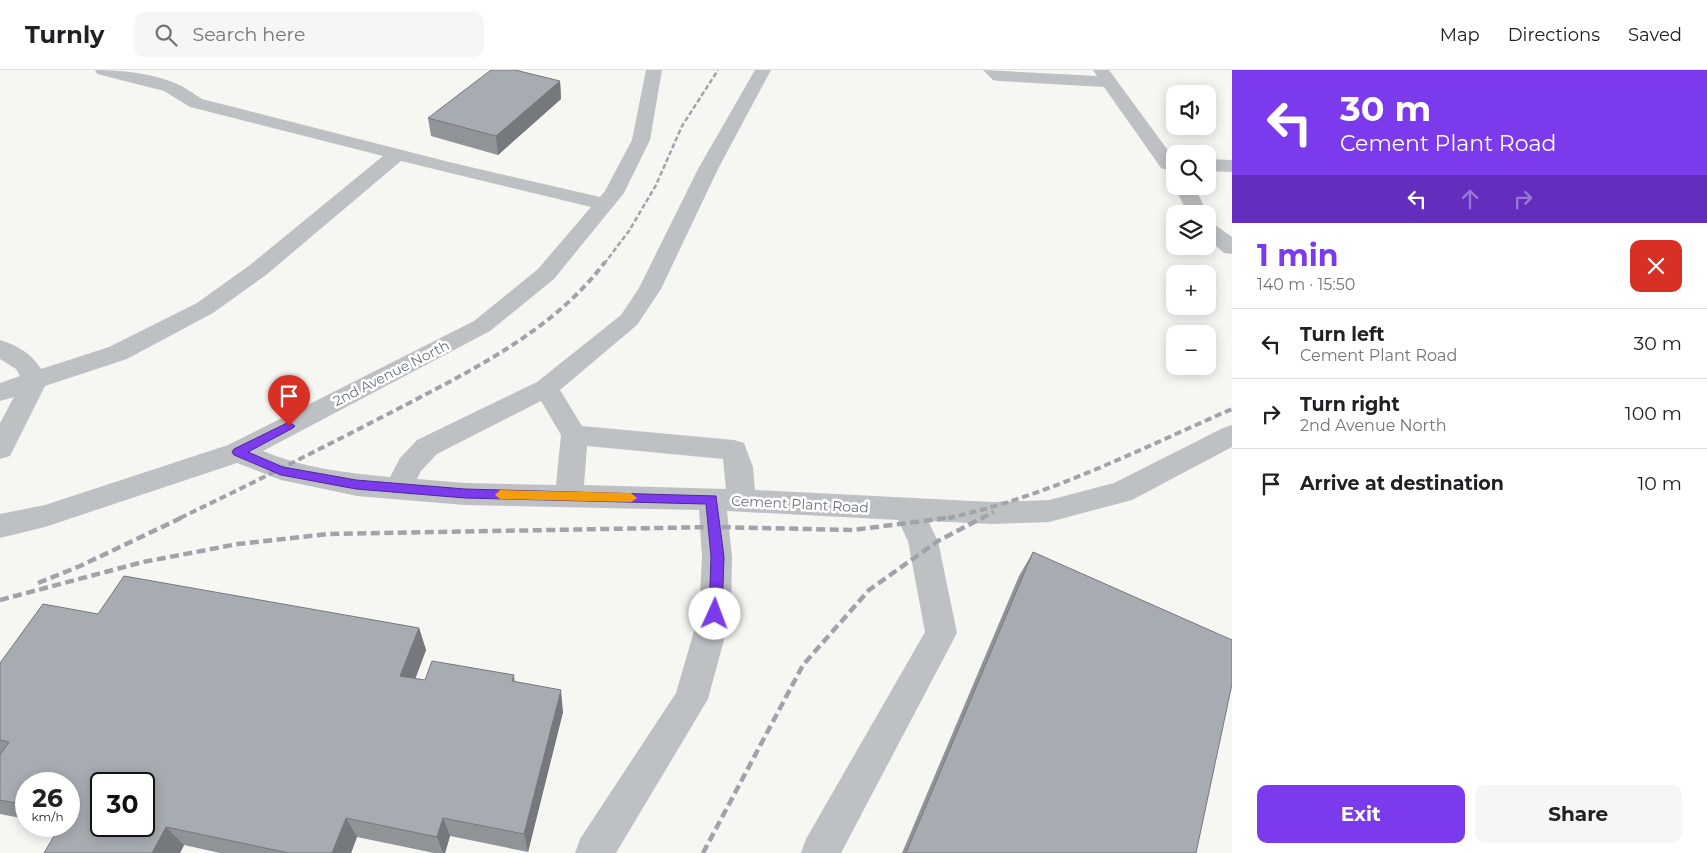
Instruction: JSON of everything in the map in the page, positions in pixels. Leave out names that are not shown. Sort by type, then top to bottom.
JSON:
[{"type":"street","points":[[103,70],[170,87],[196,103],[604,204]]},
{"type":"street","name":"2nd Avenue North","points":[[0,526],[45,516],[238,452],[482,326],[546,274],[614,193],[641,140],[654,70]]},
{"type":"street","points":[[398,488],[410,465],[427,447],[546,388],[629,320],[650,289],[708,168],[763,70]]},
{"type":"street","points":[[991,70],[999,76],[1105,76],[1166,158]]},
{"type":"street","points":[[0,392],[118,353],[206,308],[258,270],[398,154]]},
{"type":"street","points":[[1216,165],[1232,166]]},
{"type":"street","points":[[1216,235],[1232,248]]},
{"type":"street","points":[[0,348],[25,363],[35,380]]},
{"type":"street","points":[[0,449],[35,380]]},
{"type":"street","points":[[546,388],[574,435],[569,496]]},
{"type":"street","points":[[574,435],[734,450],[739,467],[727,500],[717,557],[715,614],[691,699],[594,853]]},
{"type":"street","name":"Cement Plant Road","points":[[238,452],[281,470],[356,485],[465,494],[727,500],[992,513],[1049,511],[1122,492],[1232,435]]},
{"type":"street","points":[[820,853],[941,633],[923,540],[908,509]]},
{"type":"building","points":[[491,70],[515,70],[560,81],[496,136],[428,118]]},
{"type":"building","points":[[1033,552],[1232,640],[1232,684],[1196,853],[906,853]]},
{"type":"building","points":[[124,576],[419,628],[400,676],[425,680],[432,661],[514,675],[512,681],[561,690],[524,834],[443,818],[437,837],[346,818],[332,853],[289,853],[166,827],[152,853],[44,853],[53,837],[80,837],[80,772],[15,772],[15,803],[0,800],[0,755],[9,742],[0,740],[0,663],[43,604],[98,614]]},
{"type":"railway","points":[[604,264],[629,231],[656,185],[682,126],[718,70]]},
{"type":"railway","points":[[180,518],[448,383],[506,349],[560,310],[584,287],[605,262]]},
{"type":"railway","points":[[950,518],[985,509],[1057,485],[1128,456],[1232,409]]},
{"type":"railway","points":[[984,517],[994,512]]},
{"type":"railway","points":[[38,583],[80,566],[183,517]]},
{"type":"railway","points":[[950,518],[954,517]]},
{"type":"railway","points":[[703,853],[803,665],[869,590],[938,541],[984,517]]},
{"type":"railway","points":[[0,600],[143,562],[238,544],[328,534],[715,527],[853,530],[950,518]]},
{"type":"slow traffic","points":[[500,495],[631,498]]},
{"type":"route","points":[[289,426],[238,452],[281,470],[356,485],[465,494],[712,499],[717,557],[715,614]]}]
